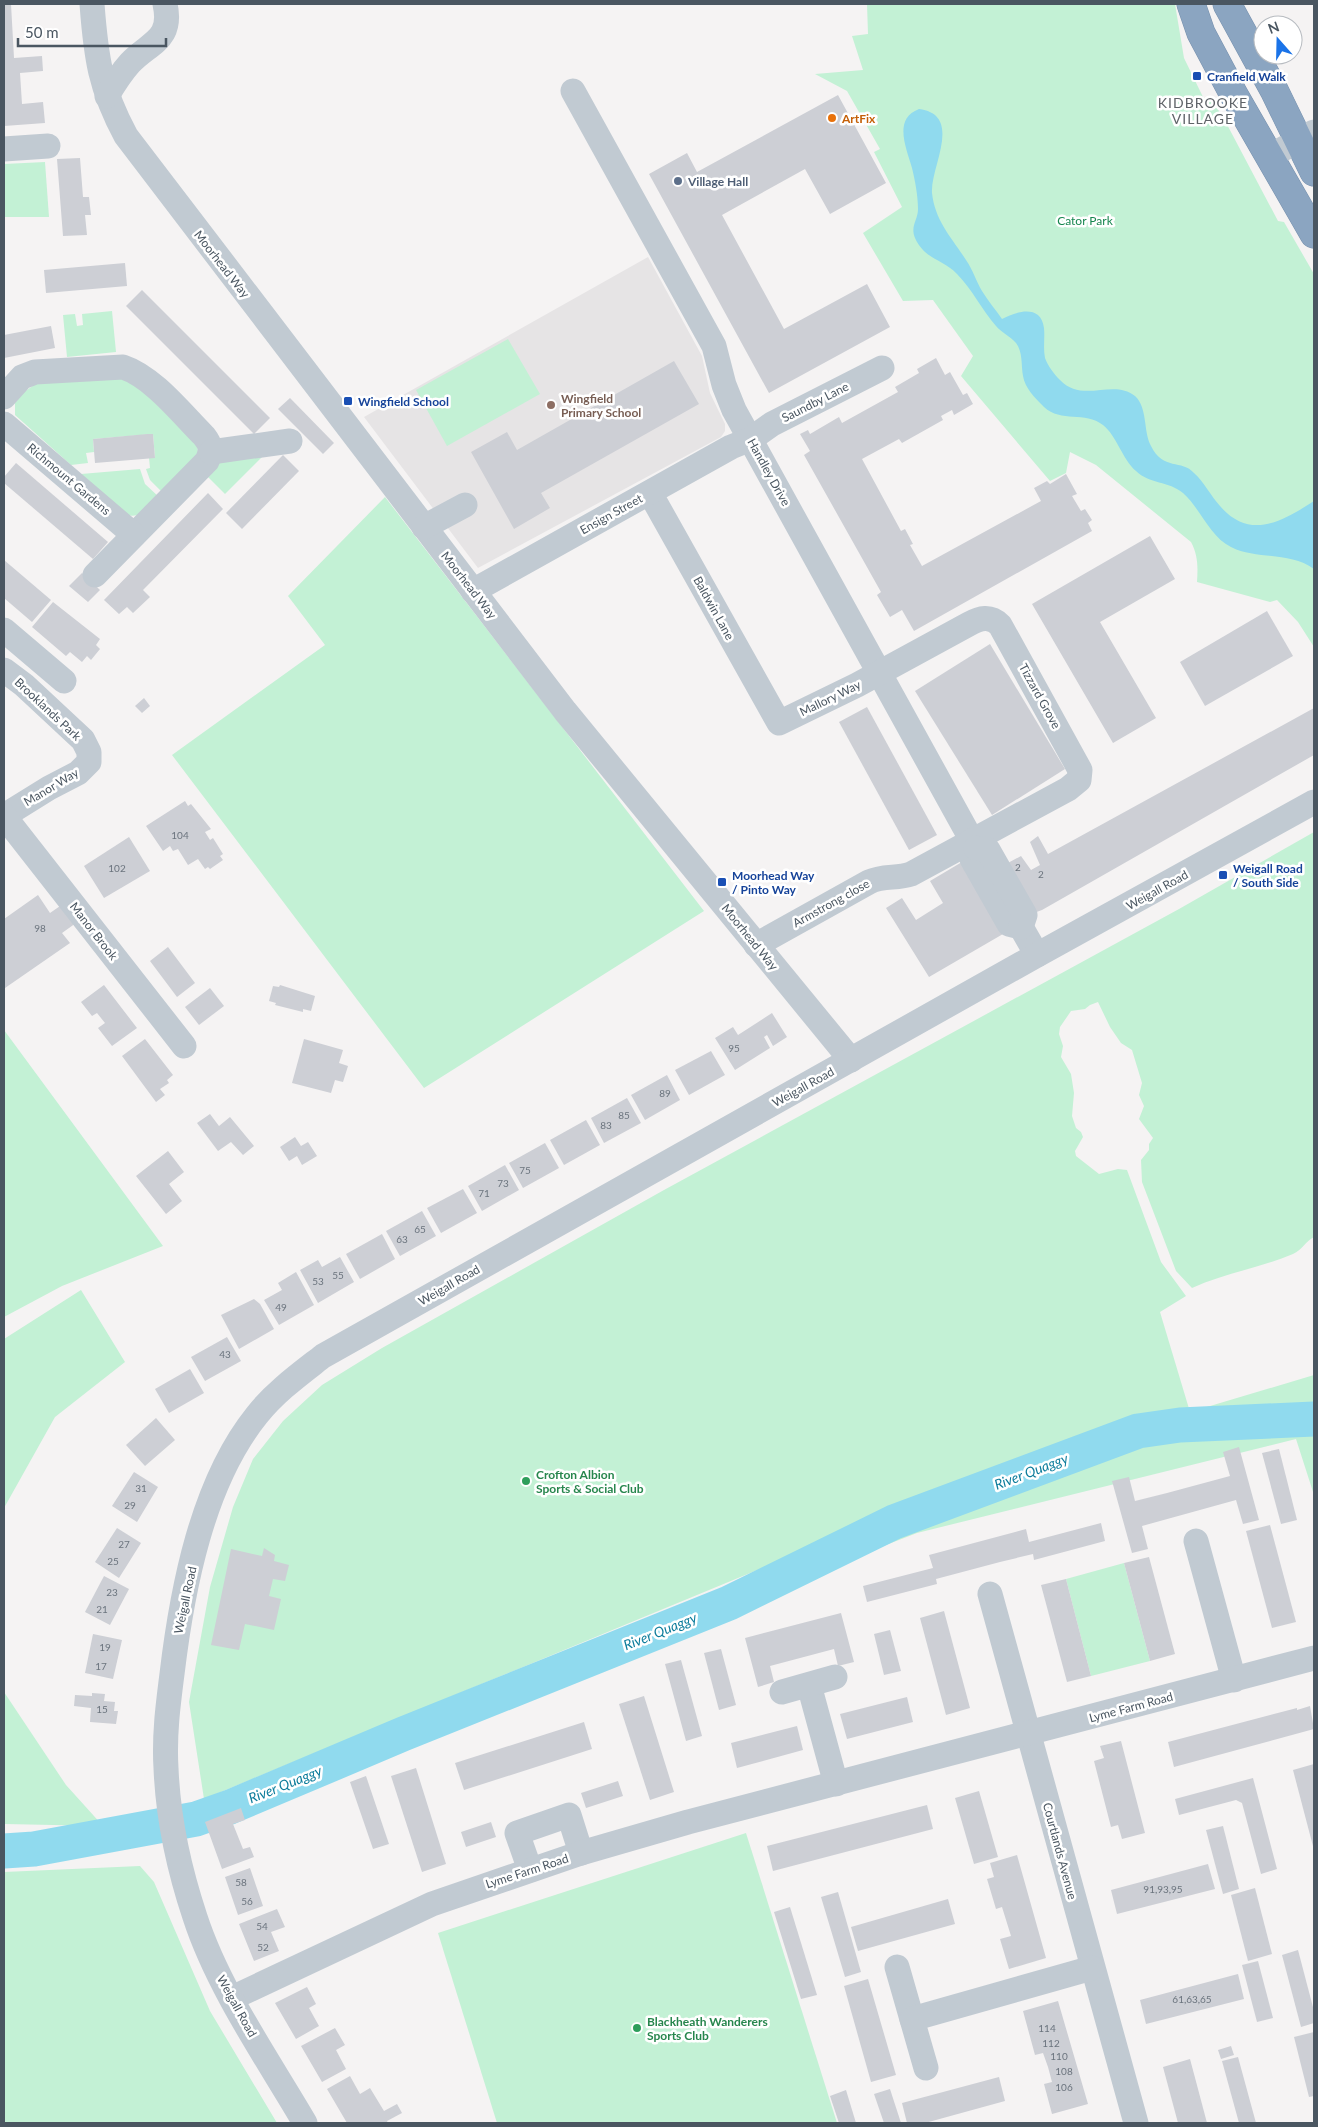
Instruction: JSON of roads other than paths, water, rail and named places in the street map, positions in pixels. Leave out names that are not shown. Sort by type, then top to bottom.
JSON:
[{"type":"highway","points":[[1191,4],[1201,33],[1239,104],[1314,234]]},
{"type":"highway","points":[[1227,4],[1306,136],[1314,172]]},
{"type":"street","name":"Moorhead Way","points":[[92,4],[96,54],[107,96],[126,136],[565,711],[851,1060]]},
{"type":"street","points":[[107,96],[131,63],[158,41],[166,28],[167,15],[165,4]]},
{"type":"street","name":"Handley Drive","points":[[573,91],[714,346],[728,398],[974,844],[988,850],[1025,915],[1021,927],[1037,955]]},
{"type":"street","points":[[1270,156],[1306,136]]},
{"type":"street","points":[[4,149],[48,146]]},
{"type":"street","points":[[4,397],[22,377],[35,372],[123,367],[135,371],[148,381],[210,443],[211,452],[207,461],[95,575]]},
{"type":"street","name":"Saundby Lane","points":[[751,439],[772,424],[882,368]]},
{"type":"street","name":"Richmount Gardens","points":[[4,424],[134,535]]},
{"type":"street","name":"Ensign Street","points":[[473,591],[731,447],[751,439]]},
{"type":"street","points":[[211,452],[290,441]]},
{"type":"street","name":"Baldwin Lane","points":[[650,492],[779,723]]},
{"type":"street","points":[[424,527],[465,505]]},
{"type":"street","name":"Tizzard Grove","points":[[880,672],[980,618],[996,620],[1004,630],[1076,761],[1080,770],[1079,780],[1068,789],[974,844]]},
{"type":"street","points":[[4,630],[64,681]]},
{"type":"street","name":"Brooklands Park","points":[[4,670],[24,685],[76,734],[89,752]]},
{"type":"street","name":"Mallory Way","points":[[779,723],[880,672]]},
{"type":"street","name":"Manor Way","points":[[4,816],[49,788],[78,773],[89,762],[89,752]]},
{"type":"street","name":"Weigall Road","points":[[304,2123],[232,1998],[209,1953],[195,1919],[172,1824],[166,1766],[167,1718],[177,1636],[202,1526],[215,1487],[233,1451],[257,1415],[288,1382],[323,1356],[1037,955],[1314,802]]},
{"type":"street","name":"Manor Brook","points":[[4,816],[184,1046]]},
{"type":"street","name":"Armstrong close","points":[[756,945],[877,878],[902,877],[911,874],[974,844]]},
{"type":"street","points":[[1196,1541],[1234,1680]]},
{"type":"street","points":[[990,1594],[1028,1734]]},
{"type":"street","name":"Lyme Farm Road","points":[[232,1998],[432,1904],[581,1853],[653,1831],[1314,1658]]},
{"type":"street","points":[[782,1692],[835,1677]]},
{"type":"street","points":[[808,1685],[836,1784]]},
{"type":"street","name":"Courtlands Avenue","points":[[1028,1734],[1136,2123]]},
{"type":"street","points":[[530,1870],[517,1833],[569,1815],[581,1853]]},
{"type":"street","points":[[897,1967],[926,2068]]},
{"type":"street","points":[[912,2019],[1092,1968]]},
{"type":"water","points":[[919,109],[932,113],[940,121],[942,131],[942,144],[932,193],[940,221],[968,264],[982,291],[1002,319],[1021,312],[1033,312],[1038,315],[1042,320],[1044,328],[1046,361],[1060,380],[1069,387],[1088,391],[1117,389],[1135,396],[1142,407],[1147,434],[1156,454],[1167,462],[1184,466],[1194,473],[1231,517],[1243,523],[1267,524],[1279,521],[1314,501],[1314,569],[1294,560],[1241,551],[1231,547],[1217,536],[1183,493],[1172,486],[1147,478],[1136,471],[1103,425],[1089,419],[1058,415],[1044,407],[1034,396],[1024,380],[1021,354],[1016,343],[996,326],[957,274],[924,251],[915,238],[913,230],[918,213],[917,199],[912,168],[903,134],[906,119]]},
{"type":"waterway","name":"River Quaggy","points":[[4,1851],[34,1849],[196,1819],[230,1807],[403,1734],[729,1603],[894,1522],[1138,1431],[1180,1425],[1314,1419]]},
{"type":"place","name":"Cranfield Walk","points":[[1197,76]]},
{"type":"place","name":"ArtFix","points":[[832,118]]},
{"type":"place","name":"Village Hall","points":[[678,181]]},
{"type":"place","name":"Wingfield School","points":[[348,401]]},
{"type":"place","name":"Wingfield Primary School","points":[[551,405]]},
{"type":"place","name":"Weigall Road / South Side","points":[[1223,875]]},
{"type":"place","name":"Moorhead Way / Pinto Way","points":[[722,882]]},
{"type":"place","name":"Crofton Albion Sports & Social Club","points":[[526,1481]]},
{"type":"place","name":"Blackheath Wanderers Sports Club","points":[[637,2028]]},
{"type":"district","name":"KIDBROOKE VILLAGE","points":[[1203,110]]},
{"type":"park label","name":"Cator Park","points":[[1085,220]]}]
